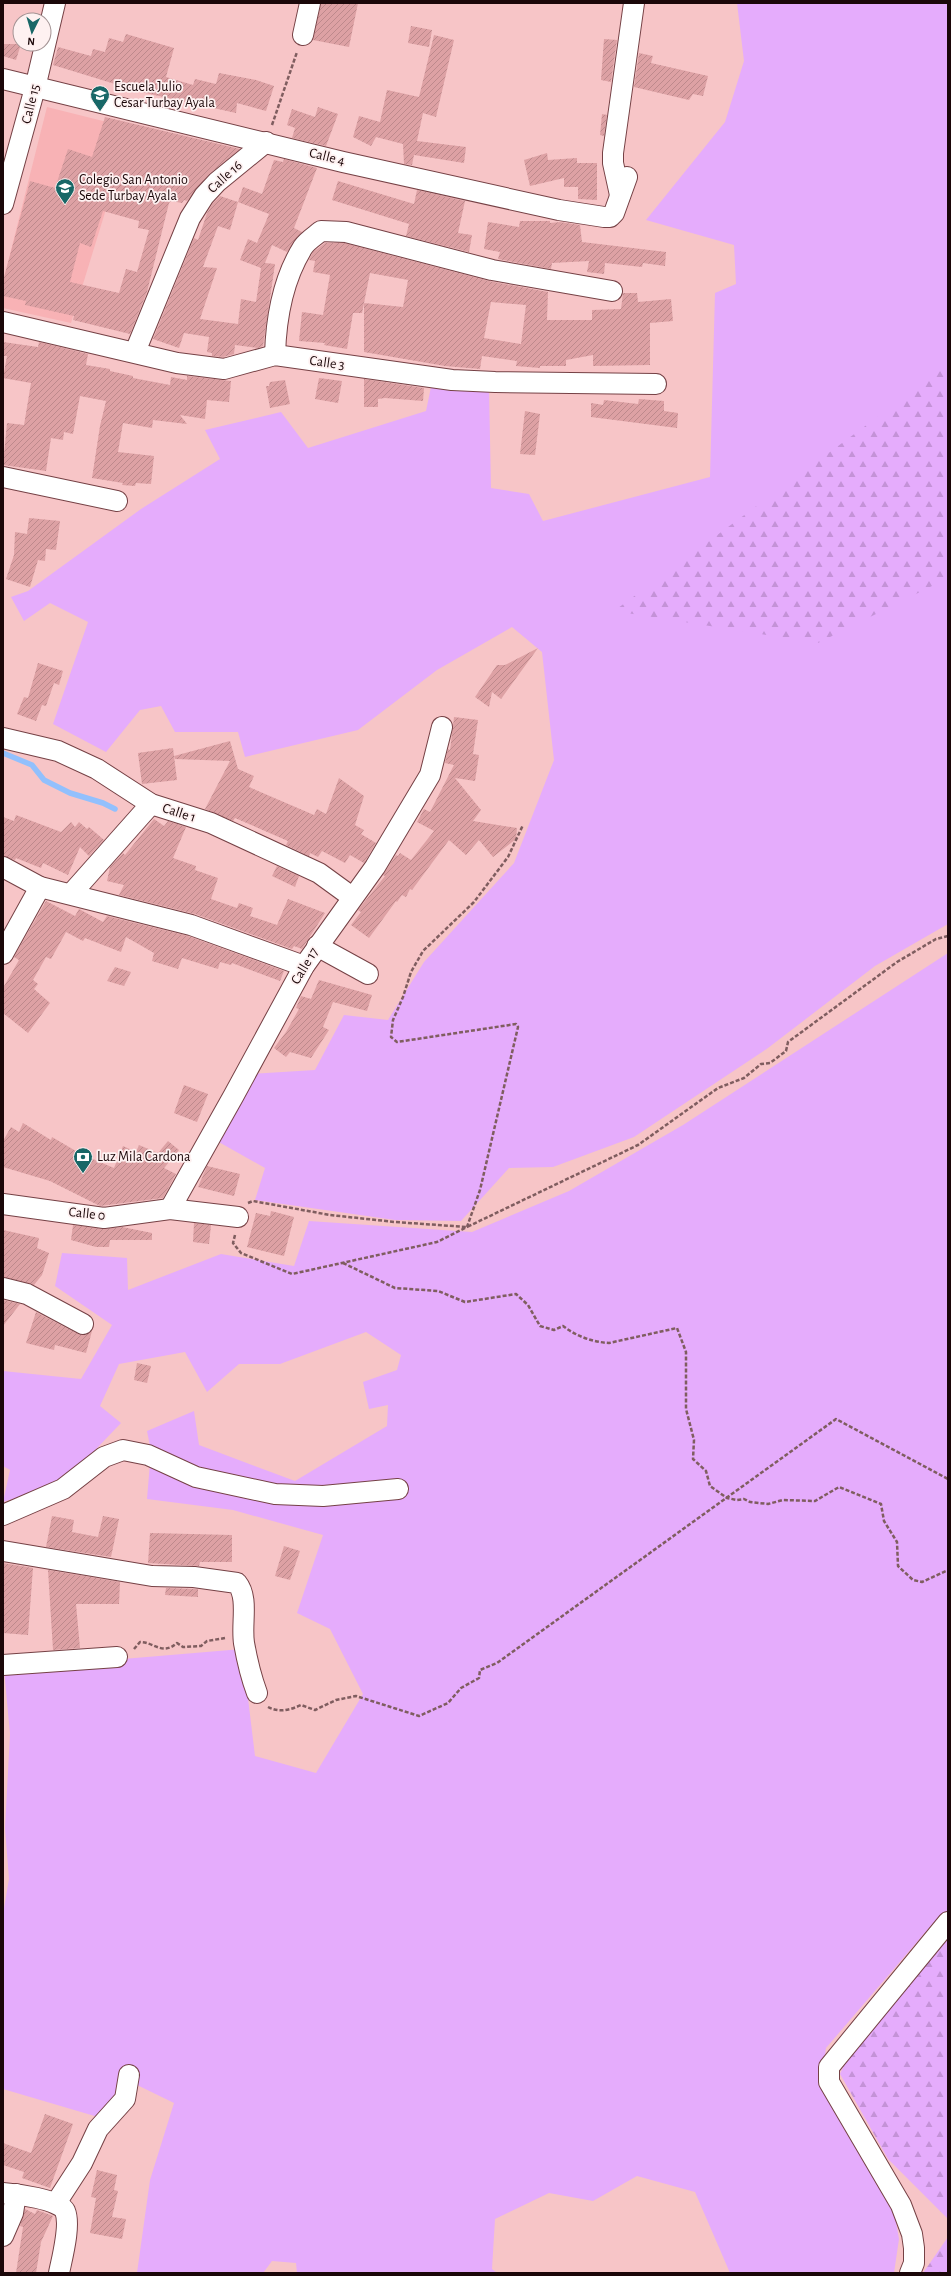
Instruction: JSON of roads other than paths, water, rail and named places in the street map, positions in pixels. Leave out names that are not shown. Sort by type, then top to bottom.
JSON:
[{"type":"street","name":"Calle 15","points":[[3,204],[35,88],[55,3]]},
{"type":"street","points":[[303,35],[310,3]]},
{"type":"street","points":[[620,195],[613,163],[613,153],[634,3]]},
{"type":"street","name":"Calle 4","points":[[3,79],[343,162],[560,210],[604,217],[610,217],[614,213],[627,177]]},
{"type":"street","name":"Calle 16","points":[[134,352],[190,218],[204,196],[217,182],[266,142]]},
{"type":"street","points":[[275,355],[276,330],[287,280],[303,246],[321,230],[346,232],[492,270],[612,291]]},
{"type":"street","name":"Calle 3","points":[[3,322],[177,363],[224,369],[275,355],[452,380],[656,384]]},
{"type":"street","points":[[3,477],[117,501]]},
{"type":"street","name":"Calle 17","points":[[170,1209],[304,966],[352,897],[375,867],[430,775],[442,727]]},
{"type":"street","name":"Calle 1","points":[[3,738],[58,751],[97,769],[151,804],[211,824],[312,870],[352,897]]},
{"type":"street","points":[[71,894],[151,804]]},
{"type":"street","points":[[3,867],[40,887],[190,926],[304,966]]},
{"type":"street","points":[[3,954],[40,887]]},
{"type":"street","points":[[317,946],[368,974]]},
{"type":"street","name":"Calle 0","points":[[3,1204],[104,1218],[170,1209],[238,1217]]},
{"type":"street","points":[[3,1288],[27,1294],[83,1324]]},
{"type":"street","points":[[3,1515],[63,1489],[104,1457],[123,1450],[148,1455],[196,1477],[275,1494],[323,1496],[398,1489]]},
{"type":"street","points":[[3,1551],[152,1576],[194,1577],[236,1582],[242,1589],[244,1644],[249,1669],[257,1693]]},
{"type":"street","points":[[3,1665],[117,1657]]},
{"type":"street","points":[[910,2273],[914,2263],[914,2248],[912,2234],[901,2205],[829,2082],[829,2067],[948,1922]]},
{"type":"street","points":[[56,2204],[82,2164],[98,2129],[125,2099],[129,2075]]},
{"type":"street","points":[[3,2236],[13,2213],[9,2193],[56,2204],[64,2210],[67,2221],[59,2273]]},
{"type":"waterway","points":[[3,753],[32,765],[44,780],[70,793],[103,803],[115,809]]},
{"type":"place","name":"Escuela Julio Cesar Turbay Ayala","points":[[100,112]]},
{"type":"place","name":"Colegio San Antonio Sede Turbay Ayala","points":[[65,205]]},
{"type":"place","name":"Luz Mila Cardona","points":[[83,1174]]}]
